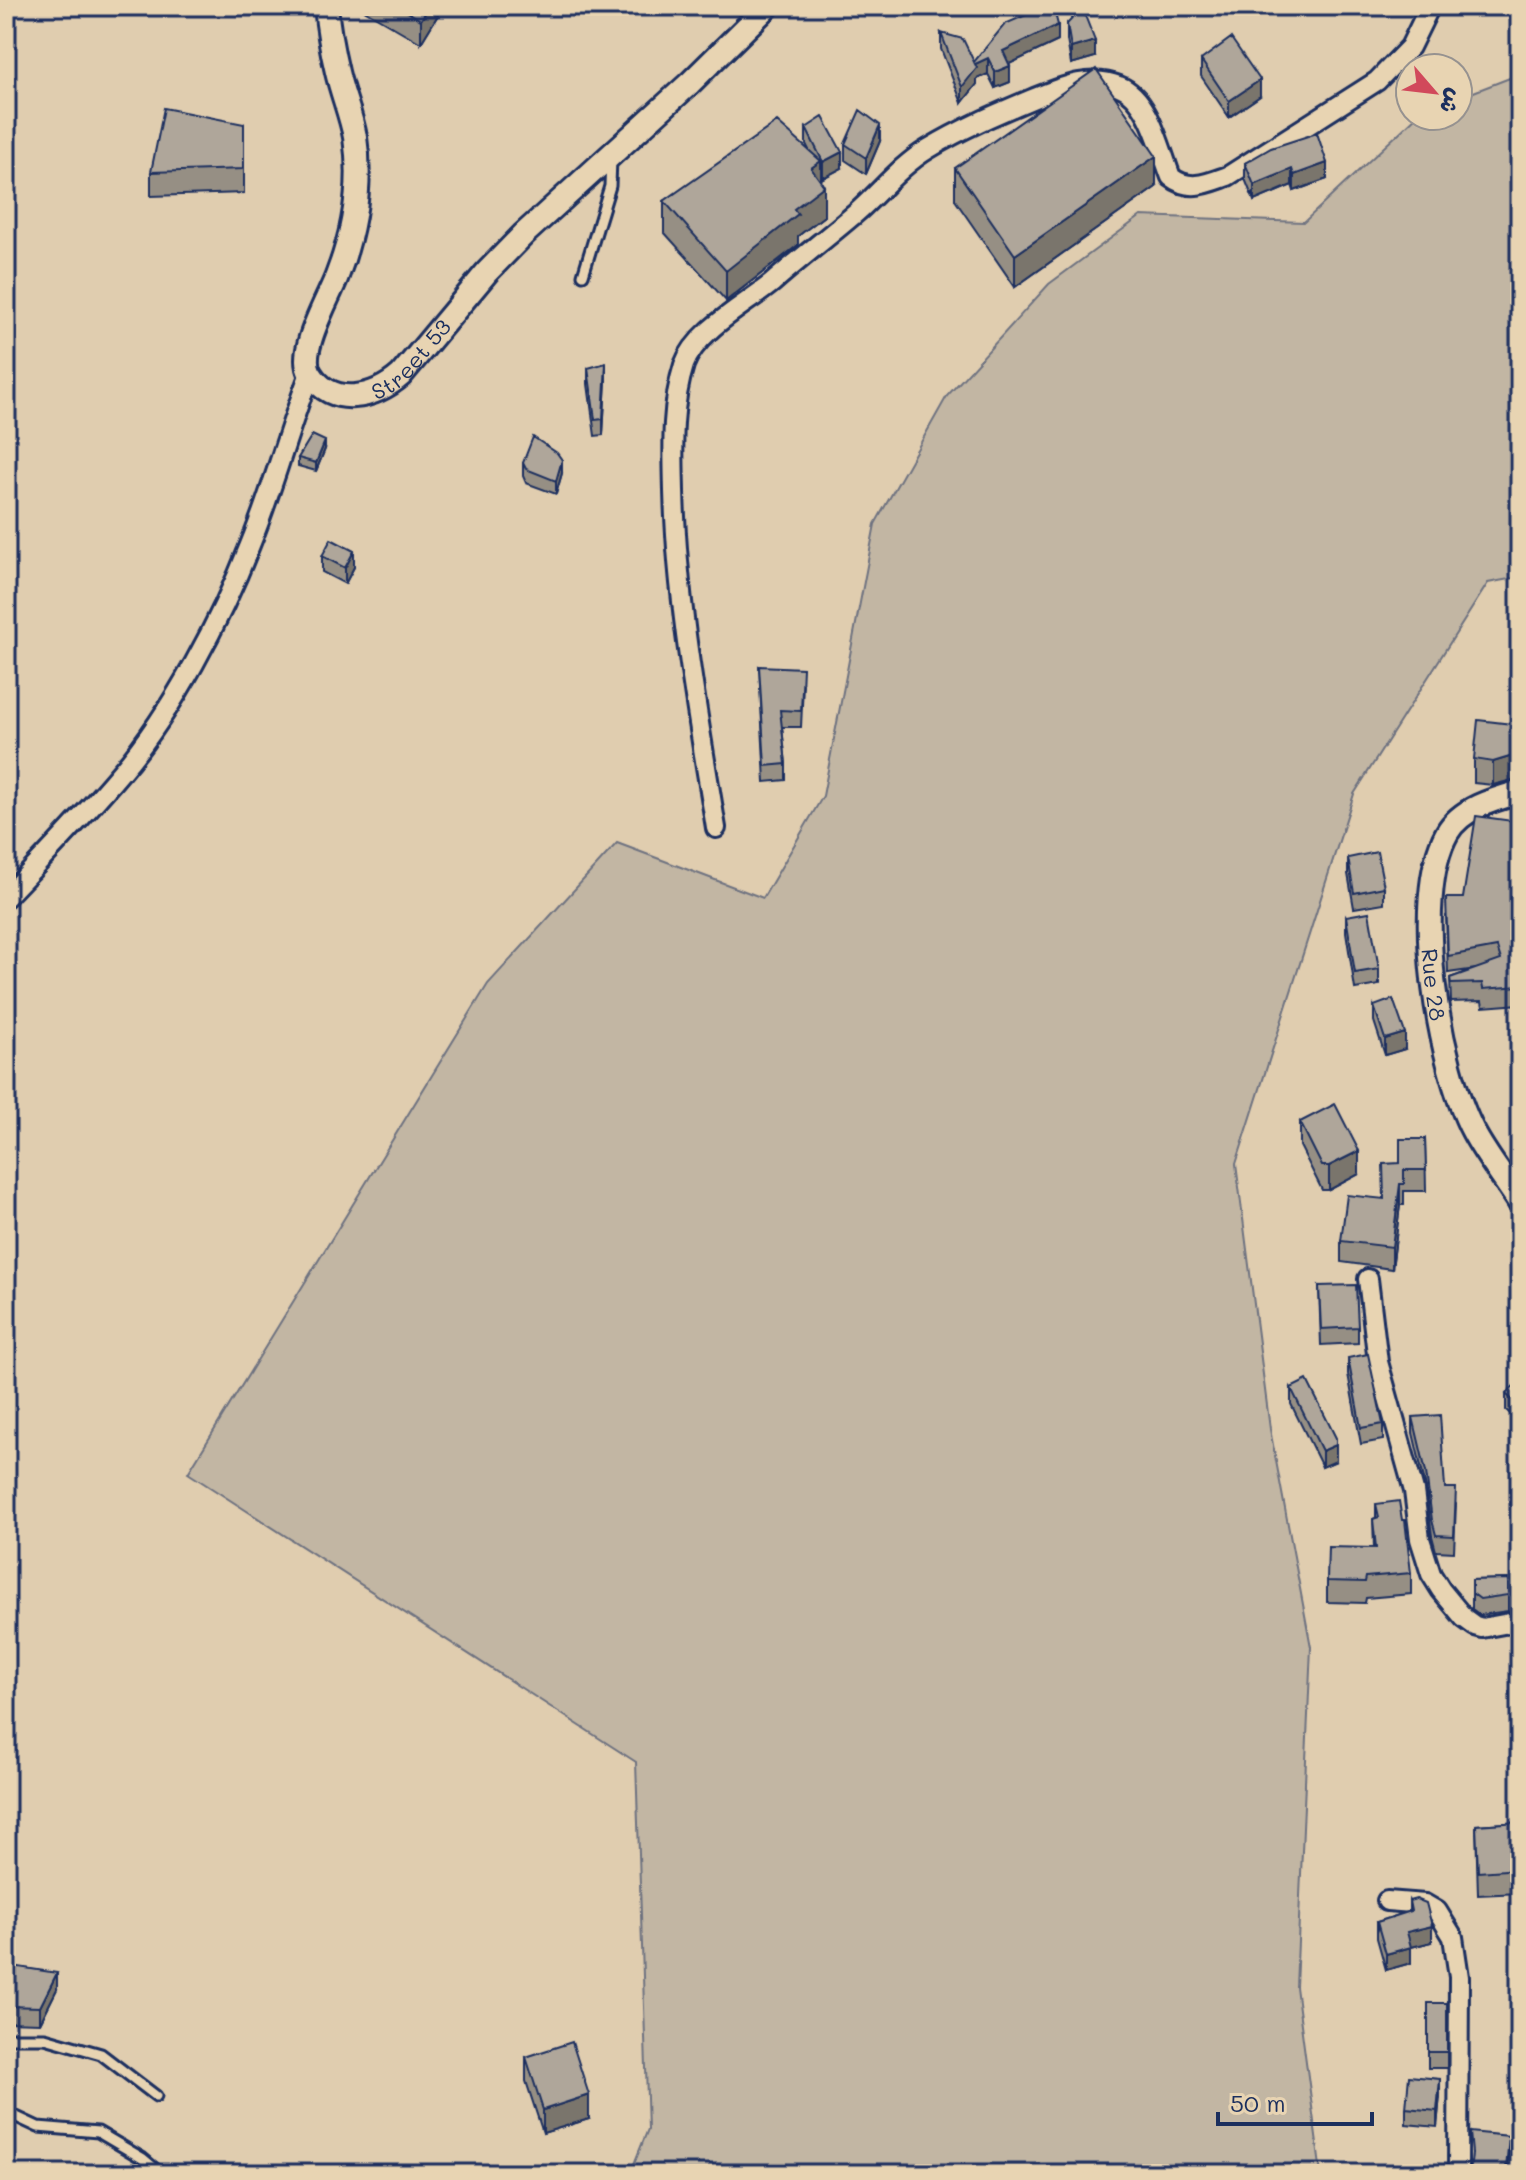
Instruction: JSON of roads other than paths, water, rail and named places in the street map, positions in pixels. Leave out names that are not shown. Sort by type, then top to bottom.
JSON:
[{"type":"street","points":[[6,897],[123,770],[170,703],[210,631],[251,545],[310,373],[307,352],[338,274],[351,230],[358,174],[355,139],[337,74],[326,6]]},
{"type":"street","name":"Street 53","points":[[310,373],[337,394],[351,397],[370,395],[387,387],[422,353],[487,272],[524,234],[768,6]]},
{"type":"street","points":[[716,828],[684,626],[675,537],[672,425],[685,362],[716,323],[758,294],[857,212],[900,170],[927,150],[979,121],[1066,86],[1091,81],[1118,85],[1134,94],[1142,105],[1171,177],[1180,184],[1195,187],[1207,184],[1228,176],[1377,81],[1410,47],[1430,6]]},
{"type":"street","name":"Rue 28","points":[[1520,792],[1490,801],[1460,817],[1447,833],[1433,875],[1429,916],[1438,1006],[1460,1101],[1487,1155],[1520,1203]]},
{"type":"street","points":[[1368,1279],[1378,1362],[1414,1491],[1420,1539],[1431,1574],[1470,1623],[1482,1628],[1520,1621]]},
{"type":"street","points":[[1387,1901],[1425,1904],[1437,1911],[1453,1937],[1459,1977],[1458,2174]]},
{"type":"lane","points":[[583,275],[610,186],[612,155]]},
{"type":"lane","points":[[6,2038],[45,2038],[101,2054],[156,2096]]},
{"type":"lane","points":[[6,2112],[38,2127],[98,2132],[142,2158],[161,2174]]}]
